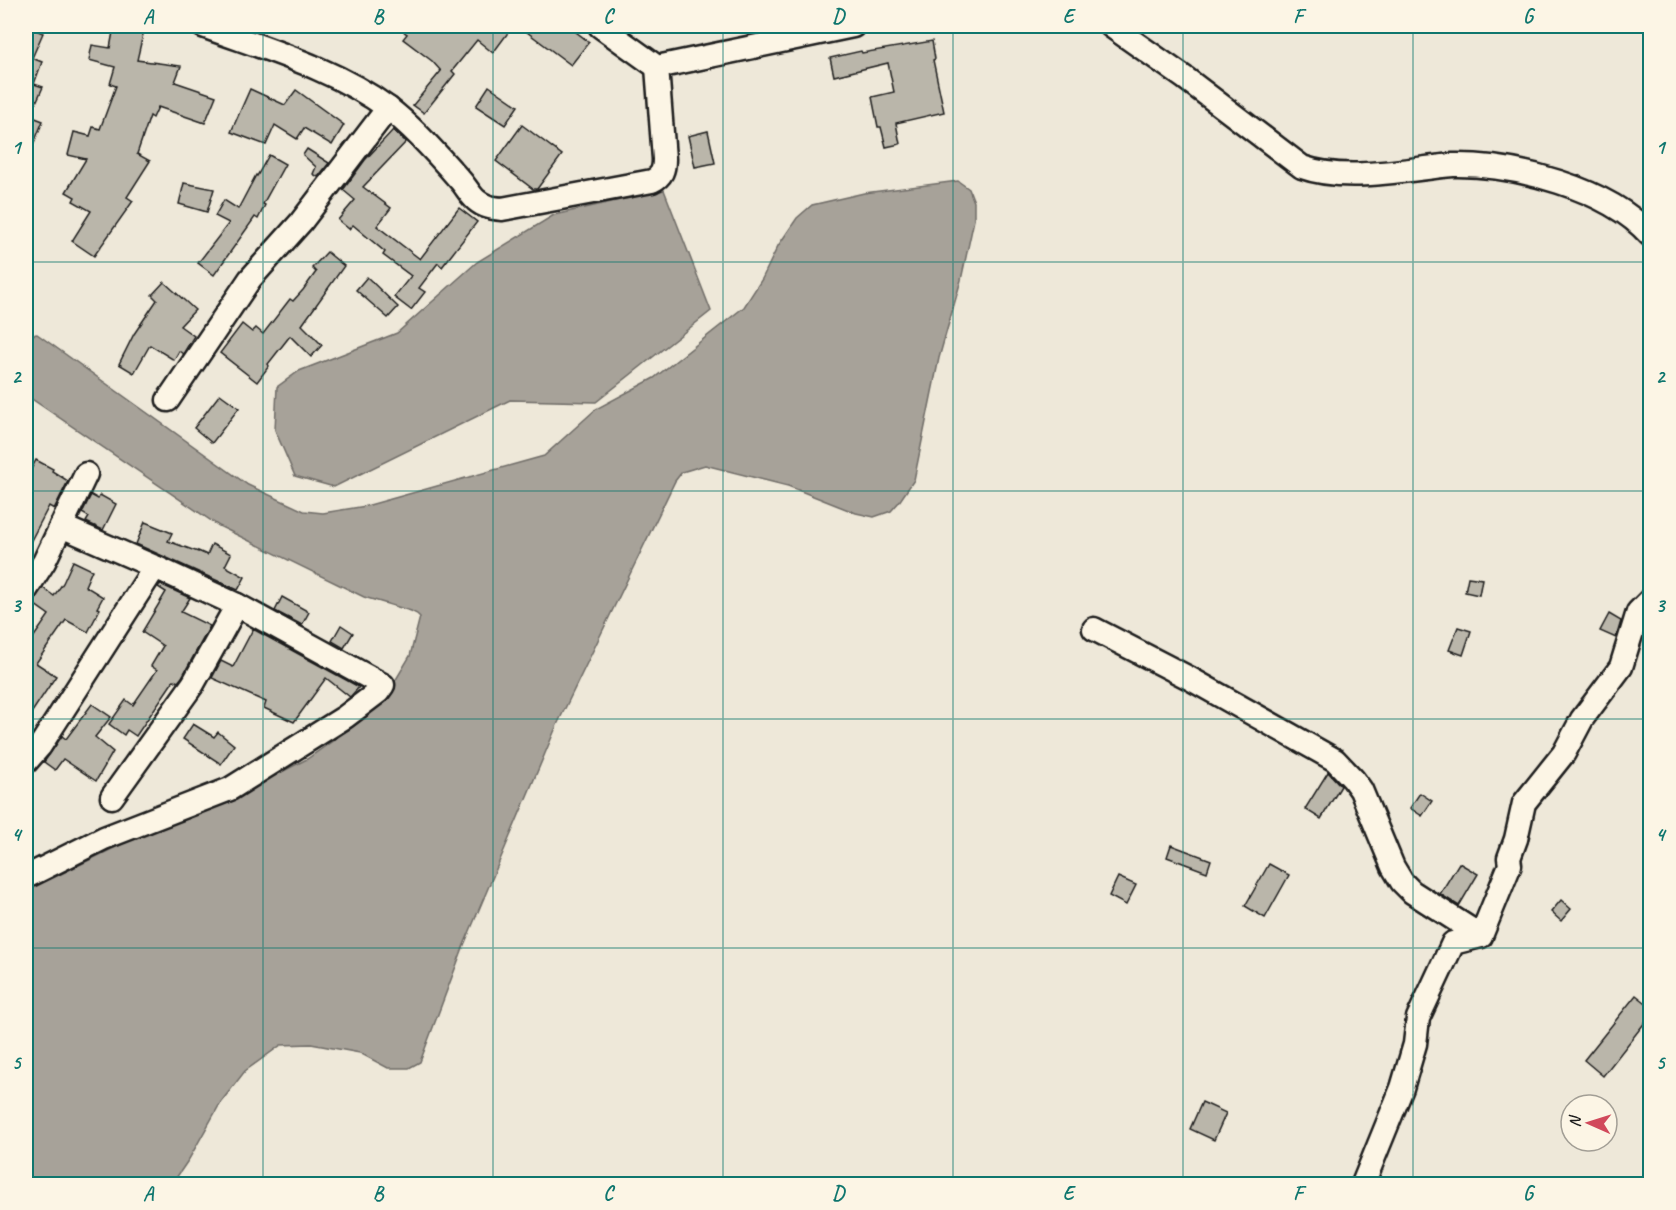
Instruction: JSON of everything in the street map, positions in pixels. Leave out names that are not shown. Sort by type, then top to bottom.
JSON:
[{"type":"street","points":[[204,26],[316,69],[358,89],[388,108],[439,156],[475,199],[487,207],[502,209],[652,181],[659,177],[664,169],[664,159],[657,67]]},
{"type":"street","points":[[600,26],[657,67],[853,26]]},
{"type":"street","points":[[1112,26],[1302,167],[1340,176],[1453,165],[1518,171],[1565,184],[1600,200],[1632,218],[1650,236]]},
{"type":"street","points":[[168,400],[250,279],[301,222],[388,108]]},
{"type":"street","points":[[26,590],[44,562],[86,474]]},
{"type":"street","points":[[26,877],[104,838],[230,789],[345,717],[383,687],[382,683],[237,605],[61,526]]},
{"type":"street","points":[[26,762],[39,746],[155,567]]},
{"type":"street","points":[[1481,936],[1510,865],[1509,858],[1516,839],[1524,802],[1564,753],[1582,719],[1621,667],[1638,612],[1650,600]]},
{"type":"street","points":[[112,797],[193,684],[237,605]]},
{"type":"street","points":[[1094,629],[1189,678],[1335,760],[1361,790],[1393,867],[1402,882],[1412,892],[1481,936]]},
{"type":"street","points":[[1363,1185],[1402,1088],[1415,1044],[1418,1018],[1453,943],[1481,936]]},
{"type":"shaded area","points":[[958,181],[969,189],[974,202],[974,220],[961,280],[939,358],[914,480],[891,511],[874,517],[856,513],[788,486],[705,465],[682,472],[675,481],[557,725],[464,945],[420,1062],[409,1068],[388,1068],[360,1053],[311,1044],[281,1045],[245,1071],[221,1102],[172,1184],[26,1184],[26,891],[157,827],[260,783],[307,759],[365,718],[382,703],[410,656],[420,617],[411,611],[364,597],[219,526],[26,395],[26,336],[37,334],[248,485],[304,511],[323,513],[366,506],[544,456],[596,409],[654,378],[744,307],[762,279],[778,246],[797,218],[812,205],[864,193]]},
{"type":"shaded area","points":[[664,190],[711,311],[596,402],[510,400],[334,487],[295,476],[275,430],[277,387],[299,371],[397,333],[477,262],[554,215]]},
{"type":"building","points":[[26,26],[43,33],[32,58],[42,62],[34,84],[43,87],[30,116],[43,121],[26,162]]},
{"type":"building","points":[[121,26],[144,30],[137,60],[181,66],[175,82],[216,96],[205,123],[158,107],[153,118],[150,116],[137,154],[150,161],[127,197],[133,201],[94,256],[72,241],[91,211],[73,201],[75,197],[66,192],[86,159],[68,155],[74,132],[90,136],[93,127],[100,129],[116,86],[110,84],[115,67],[89,60],[92,45],[110,48],[113,32],[120,34]]},
{"type":"building","points":[[396,26],[513,26],[493,53],[477,40],[452,71],[455,74],[424,113],[413,105],[441,71],[432,61],[403,39],[407,34]]},
{"type":"building","points":[[519,26],[568,26],[589,42],[571,65]]},
{"type":"building","points":[[932,41],[935,59],[933,60],[944,112],[896,123],[900,144],[886,147],[881,127],[878,127],[872,97],[894,92],[888,63],[834,76],[830,58],[861,51],[862,53]]},
{"type":"building","points":[[489,86],[518,106],[505,125],[476,106]]},
{"type":"building","points":[[250,89],[285,105],[296,90],[344,125],[332,145],[304,128],[297,139],[275,125],[266,145],[231,132]]},
{"type":"building","points":[[522,125],[562,155],[537,189],[533,189],[496,161]]},
{"type":"building","points":[[393,130],[406,142],[363,187],[391,208],[377,226],[420,259],[459,208],[477,222],[442,267],[438,263],[419,288],[425,292],[411,310],[394,297],[411,276],[383,255],[385,252],[353,225],[349,229],[338,220],[355,200],[343,190],[365,160]]},
{"type":"building","points":[[708,131],[715,163],[695,167],[688,136]]},
{"type":"building","points":[[307,149],[329,163],[318,177],[313,174],[316,167],[303,155]]},
{"type":"building","points":[[269,155],[285,164],[263,204],[265,205],[258,219],[255,217],[214,275],[198,263],[229,223],[215,216],[224,200],[238,209]]},
{"type":"building","points":[[184,183],[214,189],[207,212],[179,204]]},
{"type":"building","points":[[327,252],[344,266],[302,325],[322,345],[311,357],[290,336],[257,382],[220,353],[242,324],[252,332],[256,328],[263,334],[290,299],[293,301],[303,290],[316,272],[312,268]]},
{"type":"building","points":[[367,277],[398,307],[388,318],[356,290]]},
{"type":"building","points":[[164,282],[195,310],[180,326],[194,336],[183,354],[179,351],[174,360],[150,345],[134,373],[119,364],[134,334],[157,300],[152,295]]},
{"type":"building","points":[[220,394],[239,408],[212,443],[194,428]]},
{"type":"building","points":[[36,460],[53,469],[52,471],[68,481],[54,509],[49,506],[26,550],[26,479]]},
{"type":"building","points":[[91,495],[98,499],[100,495],[116,504],[103,530],[86,522],[89,517],[82,513]]},
{"type":"building","points":[[145,522],[172,533],[168,541],[207,555],[212,544],[231,554],[225,566],[245,577],[238,590],[136,544]]},
{"type":"building","points":[[73,561],[92,570],[85,586],[103,597],[97,608],[100,609],[88,632],[66,620],[36,663],[56,676],[26,721],[26,648],[49,615],[31,602],[43,588],[54,596]]},
{"type":"building","points":[[1468,577],[1482,579],[1479,595],[1465,592]]},
{"type":"building","points":[[160,584],[190,598],[181,612],[210,626],[182,677],[178,682],[174,680],[136,736],[127,730],[124,735],[109,724],[126,700],[133,705],[157,670],[151,666],[163,646],[142,632],[166,592],[158,587]]},
{"type":"building","points":[[282,597],[309,612],[302,625],[275,611]]},
{"type":"building","points":[[1609,614],[1621,621],[1616,638],[1600,631]]},
{"type":"building","points":[[341,625],[353,633],[344,648],[332,641]]},
{"type":"building","points":[[1458,627],[1471,631],[1463,655],[1449,650]]},
{"type":"building","points":[[253,629],[359,687],[350,697],[326,678],[294,722],[264,708],[266,702],[212,678],[221,661],[233,667]]},
{"type":"building","points":[[92,704],[111,717],[95,737],[113,752],[96,781],[63,759],[55,770],[44,762],[62,736],[66,739]]},
{"type":"building","points":[[193,724],[214,737],[218,732],[234,745],[221,764],[183,739]]},
{"type":"building","points":[[1328,772],[1341,786],[1321,819],[1305,809]]},
{"type":"building","points":[[1420,793],[1432,801],[1422,816],[1410,808]]},
{"type":"building","points":[[1171,845],[1211,860],[1207,872],[1167,857]]},
{"type":"building","points":[[1459,863],[1478,874],[1459,906],[1440,894]]},
{"type":"building","points":[[1269,864],[1289,875],[1265,918],[1245,906]]},
{"type":"building","points":[[1118,877],[1136,885],[1126,905],[1109,896]]},
{"type":"building","points":[[1561,900],[1571,909],[1561,921],[1551,912]]},
{"type":"building","points":[[1636,995],[1650,1006],[1650,1016],[1603,1076],[1584,1060]]},
{"type":"building","points":[[1202,1102],[1226,1113],[1214,1140],[1190,1129]]}]
